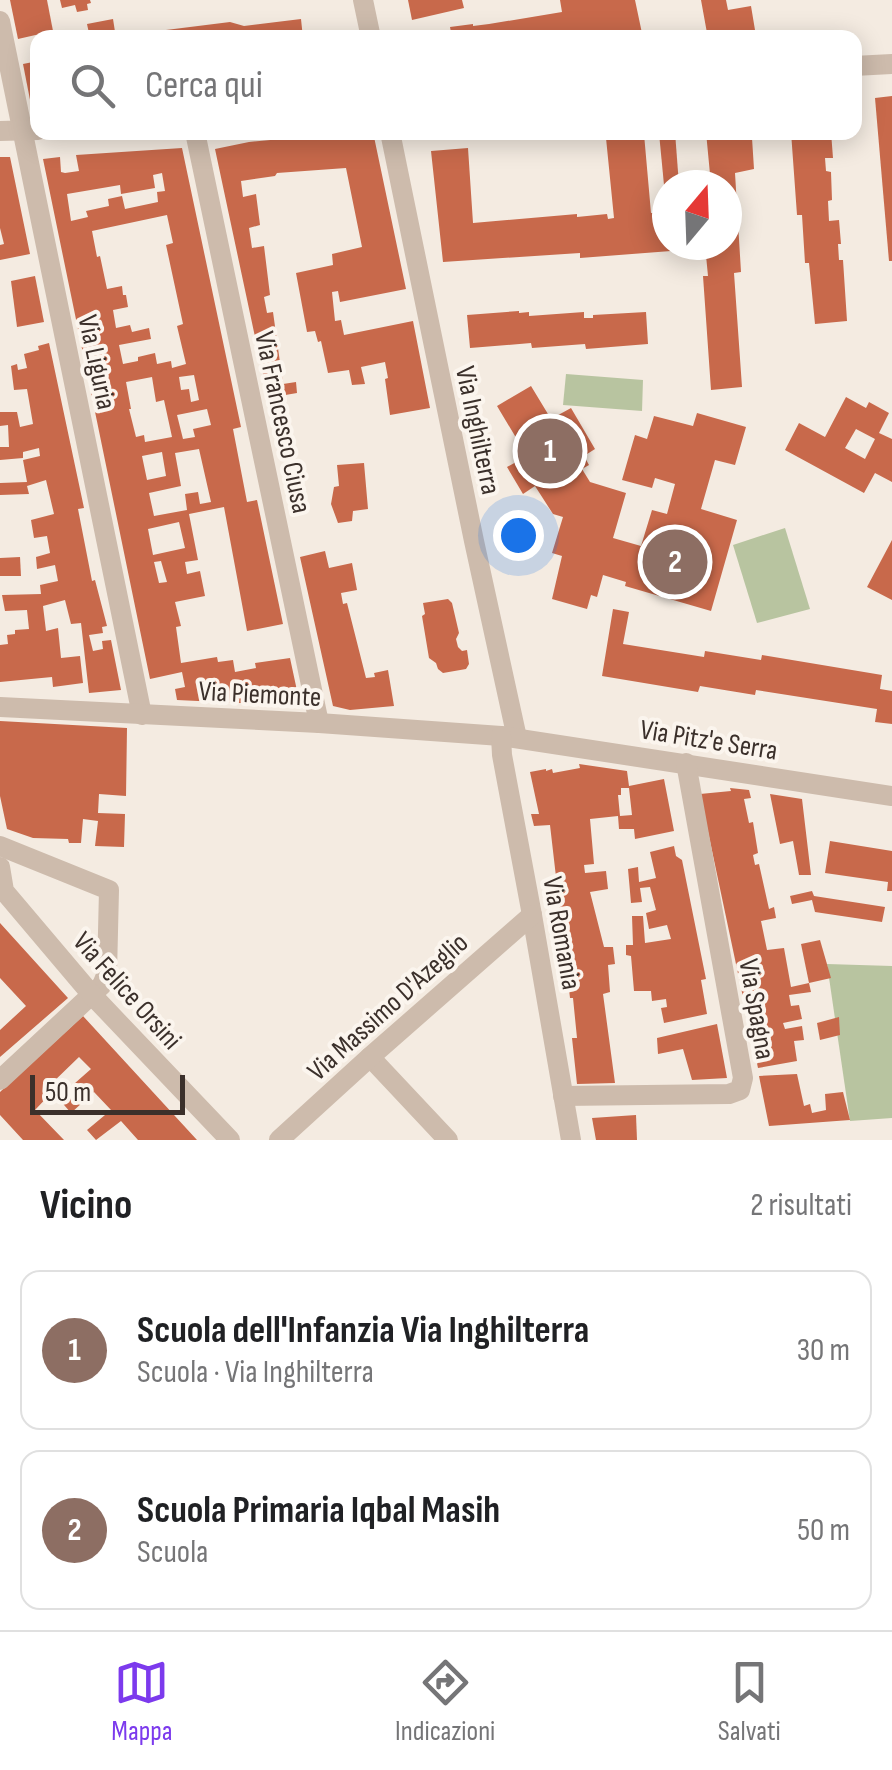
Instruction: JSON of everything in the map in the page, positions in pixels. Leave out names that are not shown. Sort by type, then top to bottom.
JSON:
[{"type":"street","points":[[364,0],[370,30]]},
{"type":"street","name":"Via Liguria","points":[[0,21],[30,130]]},
{"type":"street","points":[[862,66],[892,64]]},
{"type":"street","points":[[0,132],[30,130]]},
{"type":"street","name":"Via Liguria","points":[[32,140],[142,714]]},
{"type":"street","name":"Via Francesco Ciusa","points":[[197,140],[319,723]]},
{"type":"street","name":"Via Inghilterra","points":[[392,140],[474,541],[509,737]]},
{"type":"street","name":"Via Piemonte","points":[[0,707],[509,737]]},
{"type":"street","name":"Via Pitz'e Serra","points":[[509,737],[892,796]]},
{"type":"street","name":"Via Romania","points":[[509,737],[502,755],[571,1140]]},
{"type":"street","name":"Via Spagna","points":[[563,1096],[729,1094],[740,1090],[743,1078],[686,764]]},
{"type":"street","points":[[0,846],[109,890],[108,972],[102,985],[0,1080]]},
{"type":"street","name":"Via Felice Orsini","points":[[0,868],[4,891],[92,995],[230,1140]]},
{"type":"street","name":"Via Massimo D'Azeglio","points":[[280,1140],[532,915]]},
{"type":"street","points":[[370,1057],[448,1140]]},
{"type":"green space","points":[[566,374],[643,380],[642,411],[563,405]]},
{"type":"green space","points":[[785,528],[810,609],[757,623],[733,545]]},
{"type":"green space","points":[[827,964],[892,966],[892,1118],[850,1121]]},
{"type":"building","points":[[10,0],[47,0],[53,30],[30,30],[30,36],[18,39]]},
{"type":"building","points":[[60,0],[91,3],[87,4],[88,10],[77,12],[75,5],[62,8]]},
{"type":"building","points":[[408,0],[462,0],[464,8],[412,20]]},
{"type":"building","points":[[560,0],[635,0],[641,30],[450,27],[489,24],[562,12]]},
{"type":"building","points":[[701,0],[726,0],[728,10],[751,6],[755,30],[706,30]]},
{"type":"building","points":[[113,19],[115,30],[88,30],[87,24]]},
{"type":"building","points":[[301,19],[302,30],[166,30],[230,22],[244,26]]},
{"type":"building","points":[[30,63],[30,100],[23,64]]},
{"type":"building","points":[[892,96],[892,261],[889,261],[875,98]]},
{"type":"building","points":[[375,140],[406,289],[340,302],[338,291],[332,292],[335,321],[341,320],[344,335],[413,321],[430,408],[390,415],[385,362],[361,367],[365,384],[352,385],[349,370],[328,373],[321,341],[318,342],[315,331],[307,332],[296,273],[333,265],[332,254],[362,247],[346,168],[277,173],[241,181],[243,197],[256,194],[260,225],[249,228],[252,248],[264,246],[270,295],[264,297],[267,313],[273,312],[283,384],[296,382],[297,393],[268,398],[215,149],[249,142]]},
{"type":"building","points":[[606,140],[645,140],[652,252],[443,262],[431,151],[468,148],[473,223],[577,214],[607,214],[608,219],[614,218]]},
{"type":"building","points":[[660,140],[676,140],[678,170],[663,170]]},
{"type":"building","points":[[707,140],[752,140],[754,169],[710,170]]},
{"type":"building","points":[[792,140],[832,140],[833,158],[825,158],[826,171],[831,172],[829,221],[839,220],[839,260],[843,260],[847,321],[815,324],[802,215],[797,215]]},
{"type":"building","points":[[182,148],[241,427],[233,429],[247,502],[257,500],[283,624],[247,631],[224,507],[189,514],[198,560],[185,562],[187,574],[200,571],[205,596],[175,602],[181,626],[176,627],[181,663],[217,657],[218,662],[233,660],[235,672],[256,668],[255,663],[290,658],[299,700],[285,705],[177,700],[175,689],[185,687],[182,672],[150,679],[43,159],[60,157],[61,172],[65,173],[79,171],[76,155]],"holes":[[[162,173],[165,191],[157,192],[158,202],[125,209],[122,196],[108,199],[109,206],[86,211],[88,217],[71,221],[67,194],[120,185],[121,194],[155,188],[153,175]],[[167,215],[173,243],[166,245],[183,324],[177,326],[186,364],[172,368],[171,361],[157,364],[155,353],[123,364],[119,345],[151,339],[149,328],[132,332],[130,325],[116,328],[113,310],[128,307],[126,295],[122,286],[107,289],[100,256],[97,257],[92,231]],[[194,375],[199,400],[191,402],[189,389],[181,390],[179,377]],[[152,377],[156,402],[164,400],[172,437],[145,442],[144,435],[136,437],[126,382]],[[207,409],[211,425],[193,429],[195,437],[183,439],[177,415]],[[199,449],[211,502],[200,504],[198,492],[185,494],[187,510],[154,516],[149,493],[181,486],[175,453]],[[162,452],[166,476],[147,480],[142,456]],[[179,522],[185,548],[153,555],[148,529]],[[161,561],[167,582],[159,583],[154,562]]]},
{"type":"building","points":[[0,157],[10,157],[30,254],[0,260],[0,245],[4,244],[0,228]]},
{"type":"building","points":[[706,260],[740,260],[741,272],[734,273],[742,387],[711,390],[703,276],[708,276]]},
{"type":"building","points":[[35,276],[44,322],[17,327],[11,281]]},
{"type":"building","points":[[529,312],[529,316],[584,312],[584,318],[646,312],[648,344],[586,349],[585,344],[532,348],[531,343],[470,348],[467,315]]},
{"type":"building","points":[[49,343],[84,508],[78,509],[92,581],[95,580],[107,626],[102,627],[103,633],[89,635],[93,651],[103,649],[102,641],[111,640],[121,690],[89,693],[81,623],[71,624],[65,600],[43,606],[46,631],[58,628],[61,658],[80,656],[83,683],[53,687],[52,677],[0,682],[0,645],[8,644],[7,635],[15,634],[15,630],[29,629],[27,610],[5,611],[2,595],[41,594],[40,585],[58,581],[55,565],[37,569],[36,557],[50,553],[47,536],[34,538],[31,520],[54,514],[46,480],[27,486],[29,494],[0,495],[0,483],[27,482],[23,460],[40,456],[39,448],[23,452],[23,458],[0,460],[0,447],[9,447],[8,425],[0,426],[0,412],[17,412],[20,427],[33,424],[27,389],[14,390],[11,366],[17,364],[18,370],[27,368],[24,354]]},
{"type":"building","points":[[531,386],[551,419],[571,408],[595,449],[584,456],[589,465],[582,469],[590,482],[626,493],[613,538],[641,546],[652,510],[667,514],[675,484],[655,478],[652,488],[622,480],[635,435],[647,439],[654,416],[693,426],[697,413],[746,427],[735,465],[715,460],[701,509],[737,520],[711,611],[625,586],[626,582],[603,575],[597,597],[591,595],[587,609],[552,599],[562,556],[552,553],[563,517],[553,514],[535,486],[523,494],[507,467],[527,456],[497,406]]},
{"type":"building","points":[[846,397],[866,408],[869,402],[889,413],[879,433],[892,439],[892,482],[875,473],[864,493],[785,450],[799,423],[825,437]],"holes":[[[856,429],[875,439],[865,459],[845,448]]]},
{"type":"building","points":[[286,406],[292,451],[279,453],[271,416],[273,408]]},
{"type":"building","points":[[364,463],[368,509],[353,511],[352,521],[338,523],[331,504],[334,487],[339,486],[337,465]]},
{"type":"building","points":[[892,540],[892,600],[867,587]]},
{"type":"building","points":[[325,551],[329,568],[352,563],[357,590],[341,593],[343,604],[347,603],[366,678],[388,670],[394,706],[350,710],[333,706],[300,557]]},
{"type":"building","points":[[20,557],[21,576],[0,576],[0,558]]},
{"type":"building","points":[[448,599],[459,633],[458,647],[467,650],[469,664],[466,669],[443,673],[429,658],[422,616],[423,603]]},
{"type":"building","points":[[613,609],[629,612],[623,644],[704,657],[705,651],[761,660],[762,655],[882,675],[880,689],[892,691],[892,724],[875,722],[877,709],[756,690],[755,695],[700,686],[698,692],[602,676]]},
{"type":"building","points":[[0,721],[127,728],[126,796],[99,794],[98,813],[125,814],[124,847],[95,846],[98,821],[83,819],[81,843],[33,838],[7,829],[0,796]]},
{"type":"building","points":[[579,764],[627,771],[629,786],[664,779],[674,831],[635,839],[634,829],[619,829],[618,816],[590,819],[594,864],[584,865],[585,873],[606,871],[608,889],[590,892],[604,947],[613,947],[615,964],[608,965],[610,992],[603,994],[615,1083],[577,1084],[573,998],[550,825],[534,826],[531,814],[539,814],[530,772],[580,768]],"holes":[[[621,788],[629,788],[632,815],[620,816],[618,795]]]},
{"type":"building","points":[[730,788],[749,790],[751,798],[744,799],[749,823],[753,822],[758,853],[753,855],[755,865],[759,864],[769,909],[774,907],[776,918],[761,921],[767,950],[784,948],[791,987],[809,983],[811,992],[789,995],[791,1006],[799,1005],[802,1019],[783,1023],[785,1029],[802,1026],[804,1040],[794,1041],[797,1061],[758,1068],[700,794],[731,791]]},
{"type":"building","points":[[770,794],[802,799],[811,875],[799,875],[793,841],[780,844]]},
{"type":"building","points":[[830,841],[892,851],[892,891],[887,891],[888,882],[825,873]]},
{"type":"building","points":[[674,846],[676,856],[682,860],[706,979],[701,980],[707,1014],[664,1023],[661,1008],[667,1007],[666,999],[652,1001],[651,991],[634,991],[631,956],[626,955],[626,945],[633,945],[632,916],[643,916],[645,943],[671,939],[667,925],[649,929],[646,913],[656,910],[650,887],[640,888],[642,902],[631,903],[628,869],[638,867],[639,882],[656,878],[650,852]]},
{"type":"building","points":[[812,891],[814,896],[885,907],[882,922],[815,912],[812,900],[792,904],[790,896]]},
{"type":"building","points":[[0,923],[68,998],[0,1057],[0,1030],[26,1006],[0,978]]},
{"type":"building","points":[[820,940],[831,978],[809,983],[801,944]]},
{"type":"building","points":[[83,1016],[197,1140],[138,1140],[121,1121],[96,1140],[87,1130],[111,1110],[94,1092],[71,1113],[58,1098],[91,1069],[79,1057],[49,1086],[54,1090],[35,1110],[64,1140],[23,1140],[0,1115],[0,1092]]},
{"type":"building","points":[[839,1017],[840,1035],[820,1040],[817,1023]]},
{"type":"building","points":[[717,1024],[727,1078],[692,1080],[683,1049],[658,1054],[657,1038]]},
{"type":"building","points":[[797,1074],[804,1106],[810,1104],[812,1113],[826,1110],[825,1094],[843,1092],[850,1120],[769,1126],[759,1076]]},
{"type":"building","points":[[636,1115],[637,1140],[596,1140],[592,1118]]},
{"type":"place","name":"Scuola dell'Infanzia Via Inghilterra","points":[[550,451]]},
{"type":"place","name":"Scuola Primaria Iqbal Masih","points":[[675,562]]}]
